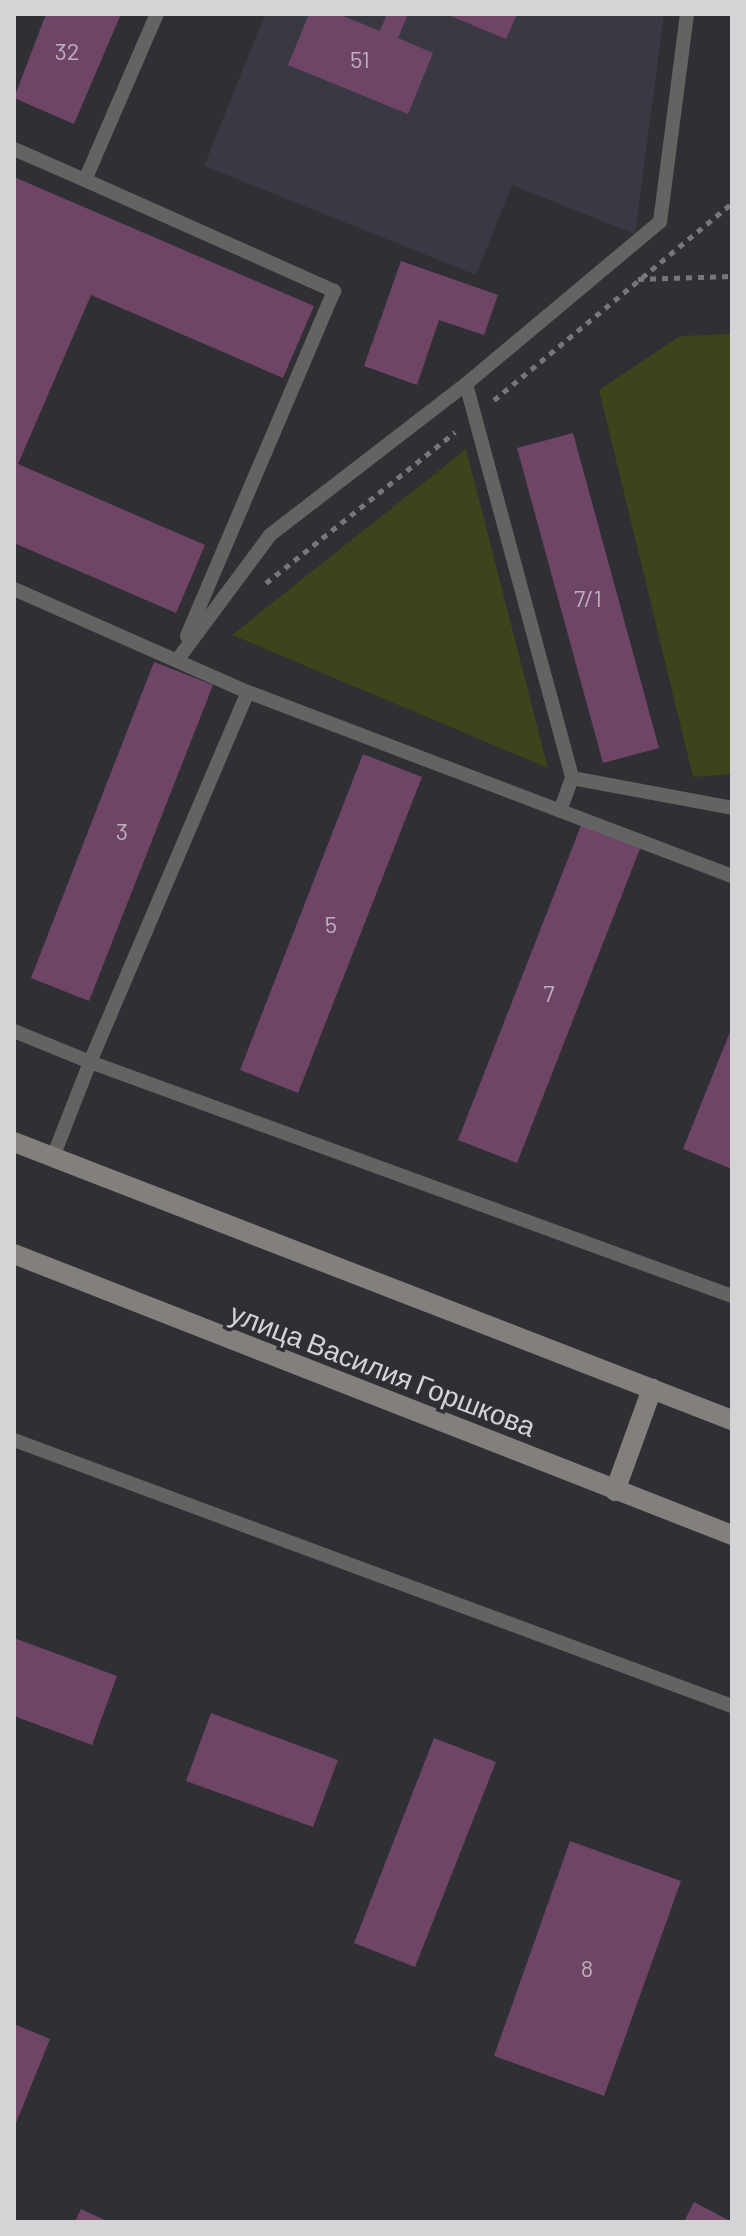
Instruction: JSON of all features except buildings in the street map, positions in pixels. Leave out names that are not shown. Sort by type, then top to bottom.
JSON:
[{"type":"main road","points":[[14,1142],[732,1420]]},
{"type":"main road","name":"улица Василия Горшкова","points":[[14,1254],[732,1535]]},
{"type":"main road","points":[[615,1491],[652,1389]]},
{"type":"lane","points":[[85,180],[157,14]]},
{"type":"lane","points":[[178,659],[270,535],[466,384],[660,222],[687,14]]},
{"type":"lane","points":[[14,149],[334,291],[178,659]]},
{"type":"lane","points":[[466,384],[572,778],[560,811]]},
{"type":"lane","points":[[14,589],[248,692],[732,876]]},
{"type":"lane","points":[[53,1157],[90,1062],[248,692]]},
{"type":"lane","points":[[572,778],[732,808]]},
{"type":"lane","points":[[14,1031],[90,1062],[732,1296]]},
{"type":"lane","points":[[14,1440],[732,1706]]},
{"type":"path","points":[[262,586],[476,416],[732,203]]},
{"type":"path","points":[[637,279],[732,276]]},
{"type":"shaded area","points":[[265,14],[664,14],[635,234],[512,185],[476,275],[204,166]]},
{"type":"green space","points":[[732,334],[732,774],[693,777],[599,390],[680,336]]},
{"type":"green space","points":[[466,449],[548,768],[232,635]]}]
